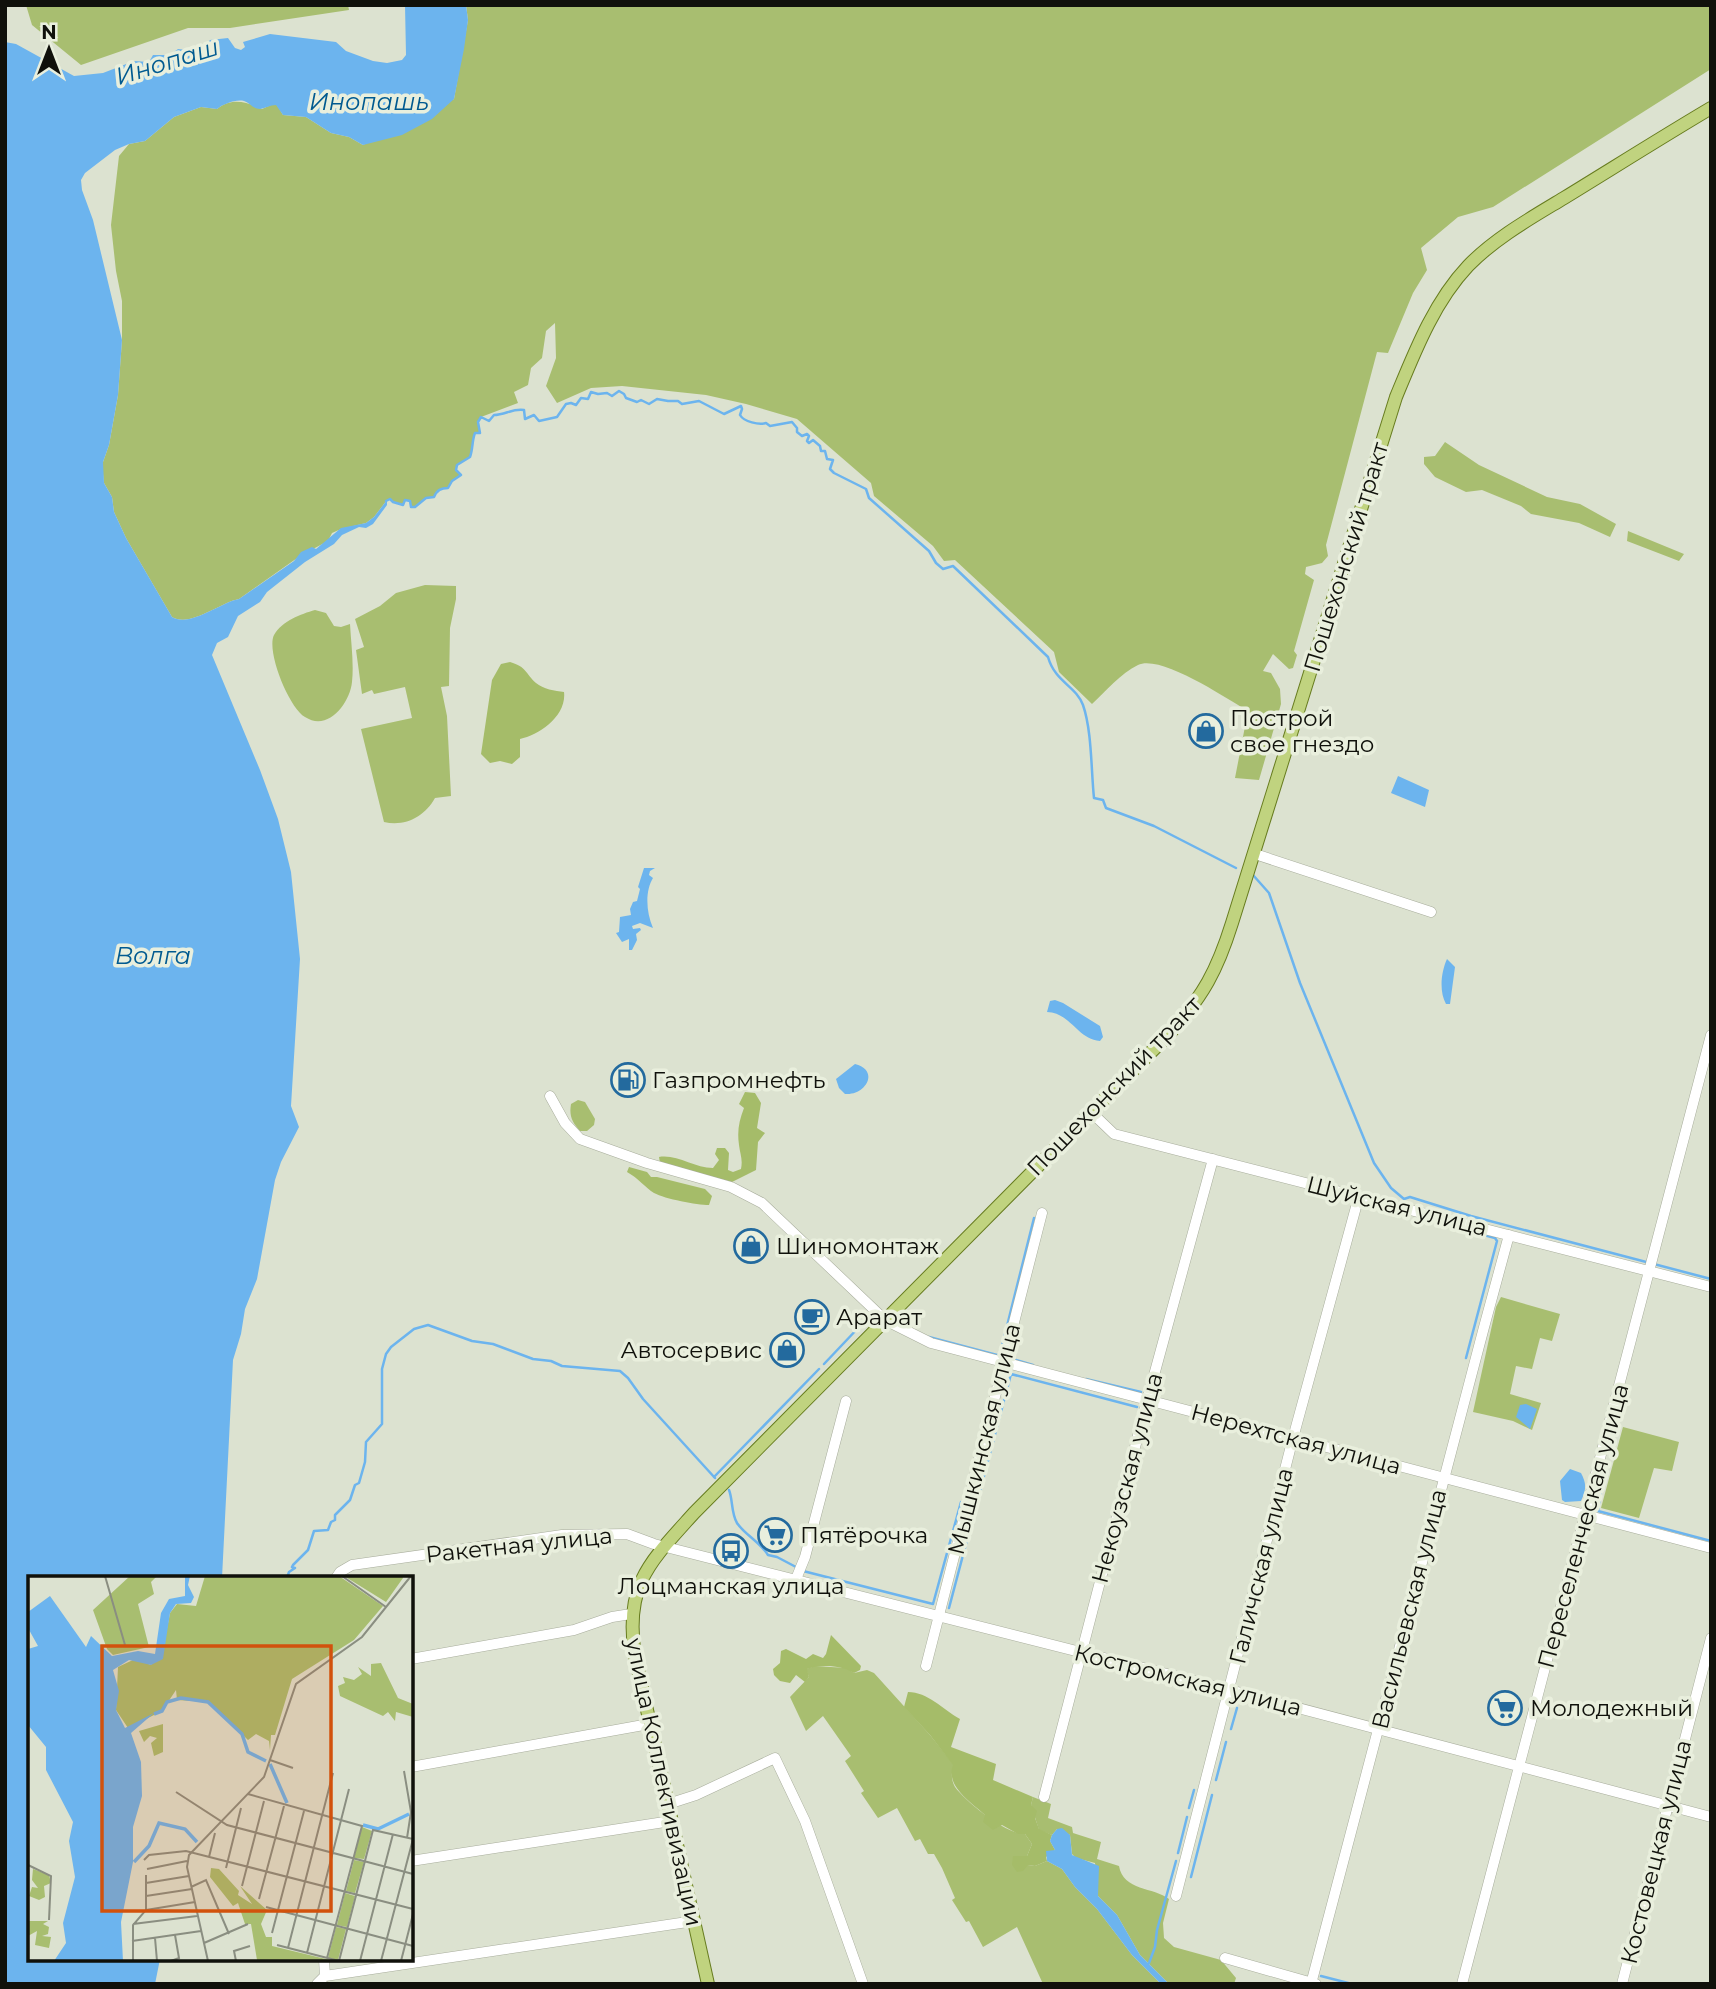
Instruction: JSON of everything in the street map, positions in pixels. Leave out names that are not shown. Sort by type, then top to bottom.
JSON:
[{"type":"main road","name":"Пошехонский тракт","points":[[663,1546],[1190,1011],[1209,983],[1225,946],[1396,397],[1422,336],[1462,274],[1488,248],[1711,108]]},
{"type":"main road","name":"улица Коллективизации","points":[[663,1546],[639,1582],[631,1614],[635,1656],[708,1984]]},
{"type":"street","points":[[1255,854],[1431,912]]},
{"type":"street","name":"Переселенческая улица","points":[[1462,1984],[1711,1035]]},
{"type":"street","name":"Нерехтская улица","points":[[550,1096],[565,1122],[580,1139],[647,1163],[724,1185],[762,1203],[885,1320],[931,1343],[1711,1548]]},
{"type":"street","name":"Шуйская улица","points":[[1091,1112],[1114,1134],[1509,1235],[1651,1266],[1711,1287]]},
{"type":"street","name":"Некоузская улица","points":[[1044,1797],[1213,1160]]},
{"type":"street","name":"Галичская улица","points":[[1176,1896],[1293,1438],[1359,1196]]},
{"type":"street","name":"Мышкинская улица","points":[[926,1666],[1042,1213]]},
{"type":"street","name":"Васильевская улица","points":[[1313,1983],[1443,1477],[1509,1235]]},
{"type":"street","points":[[796,1579],[805,1556],[846,1401]]},
{"type":"street","name":"Ракетная улица","points":[[337,1576],[352,1565],[562,1535],[627,1534],[663,1546]]},
{"type":"street","name":"Костромская улица","points":[[663,1546],[1230,1690],[1711,1817]]},
{"type":"street","points":[[413,1658],[574,1630],[631,1614]]},
{"type":"street","name":"Костовецкая улица","points":[[1622,1984],[1711,1638]]},
{"type":"street","points":[[413,1767],[649,1724]]},
{"type":"street","points":[[668,1804],[695,1795],[775,1758],[805,1821],[863,1984]]},
{"type":"street","points":[[413,1861],[671,1821]]},
{"type":"street","points":[[324,1961],[321,1980],[694,1921]]},
{"type":"street","points":[[1225,1958],[1313,1983]]},
{"type":"green space","points":[[26,5],[348,5],[349,10],[230,28],[188,28],[81,65],[32,25]]},
{"type":"green space","points":[[466,5],[1711,5],[1711,69],[1493,207],[1458,217],[1421,248],[1427,270],[1413,293],[1388,353],[1377,352],[1326,545],[1328,556],[1322,563],[1306,567],[1305,574],[1314,580],[1294,651],[1297,655],[1293,668],[1289,669],[1273,654],[1263,671],[1271,673],[1280,689],[1281,704],[1259,780],[1235,778],[1248,711],[1194,679],[1148,663],[1138,665],[1125,673],[1092,704],[1059,672],[1054,652],[955,560],[944,561],[933,546],[874,496],[871,483],[797,419],[706,395],[622,386],[591,388],[557,403],[546,386],[556,358],[555,323],[546,331],[542,358],[531,368],[528,385],[514,392],[518,403],[481,417],[478,422],[480,433],[475,434],[470,457],[457,465],[456,470],[461,475],[452,481],[448,488],[443,488],[434,497],[426,498],[415,507],[411,507],[410,501],[405,500],[403,505],[387,500],[366,523],[332,533],[328,541],[300,556],[239,599],[196,617],[179,620],[172,617],[126,538],[114,512],[112,497],[104,483],[103,462],[109,445],[118,395],[122,340],[122,301],[111,225],[119,156],[129,144],[145,141],[174,117],[201,107],[217,109],[233,102],[262,109],[277,105],[283,115],[306,117],[331,133],[349,137],[363,145],[454,99],[468,20]]},
{"type":"green space","points":[[1445,442],[1479,465],[1547,497],[1580,504],[1616,524],[1610,537],[1579,523],[1531,514],[1521,506],[1482,490],[1466,492],[1435,477],[1424,464],[1424,457],[1435,456]]},
{"type":"green space","points":[[1628,531],[1684,554],[1679,561],[1627,541]]},
{"type":"green space","points":[[425,585],[456,586],[450,628],[449,686],[441,687],[447,716],[451,796],[435,798],[426,810],[414,819],[400,823],[384,822],[361,729],[412,718],[405,687],[374,694],[372,690],[362,694],[356,650],[364,647],[355,619],[380,606],[396,593]]},
{"type":"green space","points":[[315,610],[326,613],[334,626],[350,624],[353,668],[347,698],[336,713],[322,721],[305,717],[292,703],[276,666],[272,643],[274,635],[287,622]]},
{"type":"green space","points":[[510,662],[523,668],[539,685],[564,692],[564,701],[550,723],[520,739],[520,757],[512,764],[500,761],[490,763],[481,754],[492,680],[501,664]]},
{"type":"green space","points":[[745,1092],[755,1093],[761,1103],[757,1128],[765,1133],[758,1142],[756,1170],[732,1182],[660,1163],[659,1157],[666,1157],[713,1168],[719,1160],[715,1154],[717,1148],[725,1148],[729,1153],[728,1170],[733,1172],[741,1169],[738,1131],[744,1108],[739,1104]]},
{"type":"green space","points":[[578,1100],[585,1102],[595,1119],[594,1125],[587,1131],[580,1131],[572,1119],[571,1104]]},
{"type":"green space","points":[[629,1167],[647,1172],[651,1177],[705,1189],[712,1196],[709,1205],[654,1193],[627,1172]]},
{"type":"green space","points":[[1501,1297],[1560,1314],[1552,1341],[1540,1338],[1532,1369],[1516,1366],[1510,1394],[1541,1403],[1532,1430],[1513,1421],[1473,1412],[1496,1307]]},
{"type":"green space","points":[[1623,1427],[1679,1442],[1672,1471],[1654,1468],[1639,1518],[1601,1508]]},
{"type":"green space","points":[[831,1635],[861,1666],[860,1670],[854,1673],[837,1667],[812,1667],[807,1669],[809,1677],[805,1682],[796,1675],[790,1683],[780,1681],[774,1675],[773,1669],[780,1663],[781,1651],[786,1649],[806,1659],[813,1654],[823,1658]]},
{"type":"green space","points":[[815,1666],[847,1668],[854,1673],[867,1670],[874,1673],[954,1765],[953,1782],[960,1793],[998,1824],[1025,1834],[1032,1844],[1027,1856],[1028,1865],[1035,1866],[1047,1861],[1062,1869],[1132,1955],[1161,1984],[1043,1984],[1017,1927],[983,1947],[969,1921],[966,1922],[952,1900],[955,1898],[934,1854],[928,1854],[920,1839],[915,1841],[897,1808],[878,1818],[861,1793],[864,1791],[845,1761],[851,1756],[823,1716],[806,1731],[790,1697],[809,1677],[806,1669]]},
{"type":"green space","points":[[908,1692],[928,1698],[960,1719],[951,1747],[996,1764],[993,1780],[1033,1797],[1031,1805],[1037,1811],[1035,1818],[1039,1829],[1052,1835],[1050,1841],[1055,1850],[1046,1857],[1047,1861],[1035,1866],[1028,1865],[1023,1871],[1017,1872],[1012,1865],[1013,1856],[1027,1856],[1032,1844],[1025,1834],[1018,1834],[1002,1825],[993,1830],[983,1822],[985,1815],[956,1787],[953,1765],[904,1707]]},
{"type":"green space","points":[[1033,1797],[1051,1804],[1048,1818],[1072,1827],[1073,1833],[1101,1842],[1097,1859],[1119,1866],[1126,1880],[1169,1899],[1163,1923],[1164,1938],[1174,1947],[1221,1960],[1236,1978],[1234,1984],[1169,1984],[1140,1955],[1117,1915],[1098,1896],[1095,1863],[1076,1858],[1072,1854],[1070,1835],[1057,1829],[1052,1835],[1039,1830],[1031,1805]]},
{"type":"water","name":"Волга","points":[[405,5],[466,5],[468,20],[454,99],[432,119],[402,135],[363,145],[349,137],[331,133],[306,117],[283,115],[276,105],[260,109],[244,101],[234,101],[217,109],[201,107],[174,117],[145,141],[115,150],[85,173],[81,180],[122,340],[118,395],[109,445],[103,462],[104,483],[112,497],[114,512],[126,538],[172,617],[179,620],[196,617],[239,599],[294,561],[301,552],[312,547],[316,549],[341,528],[366,523],[387,500],[387,505],[373,524],[342,535],[334,544],[305,562],[267,592],[260,602],[238,616],[228,637],[217,643],[212,655],[278,819],[291,872],[300,959],[291,1106],[299,1127],[275,1180],[257,1279],[245,1309],[233,1360],[222,1576],[28,1576],[28,1961],[160,1961],[155,1984],[5,1984],[5,42],[16,44],[74,76],[103,73],[134,61],[149,62],[153,55],[170,55],[178,49],[196,49],[210,40],[228,38],[235,48],[241,50],[245,47],[243,42],[270,34],[336,42],[346,51],[373,61],[387,63],[402,60],[406,55]]},
{"type":"water","points":[[1398,776],[1429,790],[1425,807],[1391,793]]},
{"type":"water","points":[[644,868],[655,868],[649,875],[653,878],[647,902],[653,928],[640,923],[632,926],[633,929],[641,930],[636,934],[637,940],[632,950],[629,950],[629,939],[622,942],[616,933],[619,932],[620,917],[631,915],[630,909],[633,902],[637,901]]},
{"type":"water","points":[[1447,959],[1455,967],[1450,1004],[1446,1004],[1442,988]]},
{"type":"water","points":[[1055,1000],[1100,1026],[1103,1037],[1100,1041],[1085,1036],[1055,1013],[1047,1012],[1050,1001]]},
{"type":"water","points":[[855,1064],[867,1072],[867,1082],[859,1091],[845,1094],[836,1079]]},
{"type":"water","points":[[1526,1404],[1537,1409],[1530,1429],[1516,1417],[1520,1405]]},
{"type":"water","points":[[1570,1469],[1581,1473],[1584,1480],[1585,1490],[1581,1501],[1562,1500],[1560,1481]]},
{"type":"water","points":[[1062,1828],[1070,1835],[1072,1855],[1099,1866],[1098,1896],[1117,1915],[1140,1955],[1169,1984],[1161,1984],[1132,1955],[1062,1869],[1047,1861],[1046,1851],[1055,1850],[1050,1841],[1052,1835]]},
{"type":"waterway","points":[[386,501],[390,499],[403,505],[405,500],[410,501],[411,507],[415,507],[426,498],[434,497],[443,488],[448,488],[452,481],[461,475],[456,470],[457,465],[470,457],[475,433],[480,433],[478,422],[481,417],[489,421],[494,415],[520,410],[524,410],[525,419],[534,415],[539,421],[557,417],[566,404],[576,405],[581,398],[588,399],[591,392],[612,396],[619,391],[626,398],[649,404],[657,399],[678,401],[682,404],[699,401],[724,414],[741,406],[740,415],[752,422],[770,426],[792,422],[797,432],[802,436],[807,434],[807,441],[809,443],[813,440],[820,446],[821,451],[825,451],[827,459],[833,460],[830,469],[834,473],[866,489],[869,498],[929,551],[936,563],[943,569],[953,566],[1048,657],[1055,672],[1076,693],[1083,705],[1090,738],[1094,798],[1103,800],[1106,808],[1154,826],[1236,868]]},
{"type":"waterway","points":[[1253,875],[1269,893],[1300,983],[1374,1163],[1391,1188],[1404,1199],[1410,1197],[1471,1216],[1711,1279]]},
{"type":"waterway","points":[[929,1337],[1000,1354],[1034,1218]]},
{"type":"waterway","points":[[1458,1228],[1495,1238],[1497,1241],[1466,1358]]},
{"type":"waterway","points":[[824,1364],[860,1326],[860,1321]]},
{"type":"waterway","points":[[288,1576],[295,1568],[293,1565],[308,1550],[314,1531],[328,1530],[331,1522],[335,1520],[335,1515],[350,1500],[355,1485],[359,1483],[365,1462],[366,1442],[382,1424],[382,1369],[386,1354],[414,1329],[428,1325],[472,1341],[493,1344],[533,1359],[551,1361],[562,1366],[620,1371],[715,1478]]},
{"type":"waterway","points":[[1016,1360],[1033,1365]]},
{"type":"waterway","points":[[714,1477],[819,1369]]},
{"type":"waterway","points":[[949,1608],[1011,1374],[1137,1407]]},
{"type":"waterway","points":[[1086,1379],[1141,1392]]},
{"type":"waterway","points":[[1602,1481],[1598,1511],[1711,1541]]},
{"type":"waterway","points":[[729,1490],[734,1515],[740,1527],[768,1555],[796,1567]]},
{"type":"waterway","points":[[803,1571],[933,1604],[961,1502]]},
{"type":"waterway","points":[[1231,1729],[1237,1708]]},
{"type":"waterway","points":[[1216,1780],[1226,1742]]},
{"type":"waterway","points":[[1189,1808],[1194,1790]]},
{"type":"waterway","points":[[1191,1877],[1212,1795]]},
{"type":"waterway","points":[[1178,1853],[1187,1817]]},
{"type":"waterway","points":[[1149,1963],[1176,1861]]},
{"type":"waterway","points":[[1321,1976],[1352,1984]]},
{"type":"place","name":"Построй свое гнездо","points":[[1206,731]]},
{"type":"place","name":"Газпромнефть","points":[[628,1080]]},
{"type":"place","name":"Шиномонтаж","points":[[751,1246]]},
{"type":"place","name":"Арарат","points":[[812,1317]]},
{"type":"place","name":"Автосервис","points":[[787,1350]]},
{"type":"place","name":"Пятёрочка","points":[[775,1535]]},
{"type":"place","name":"Лоцманская улица","points":[[731,1551]]},
{"type":"place","name":"Молодежный","points":[[1505,1708]]},
{"type":"water label","name":"Инопаш","points":[[167,62]]},
{"type":"water label","name":"Инопашь","points":[[369,102]]}]
